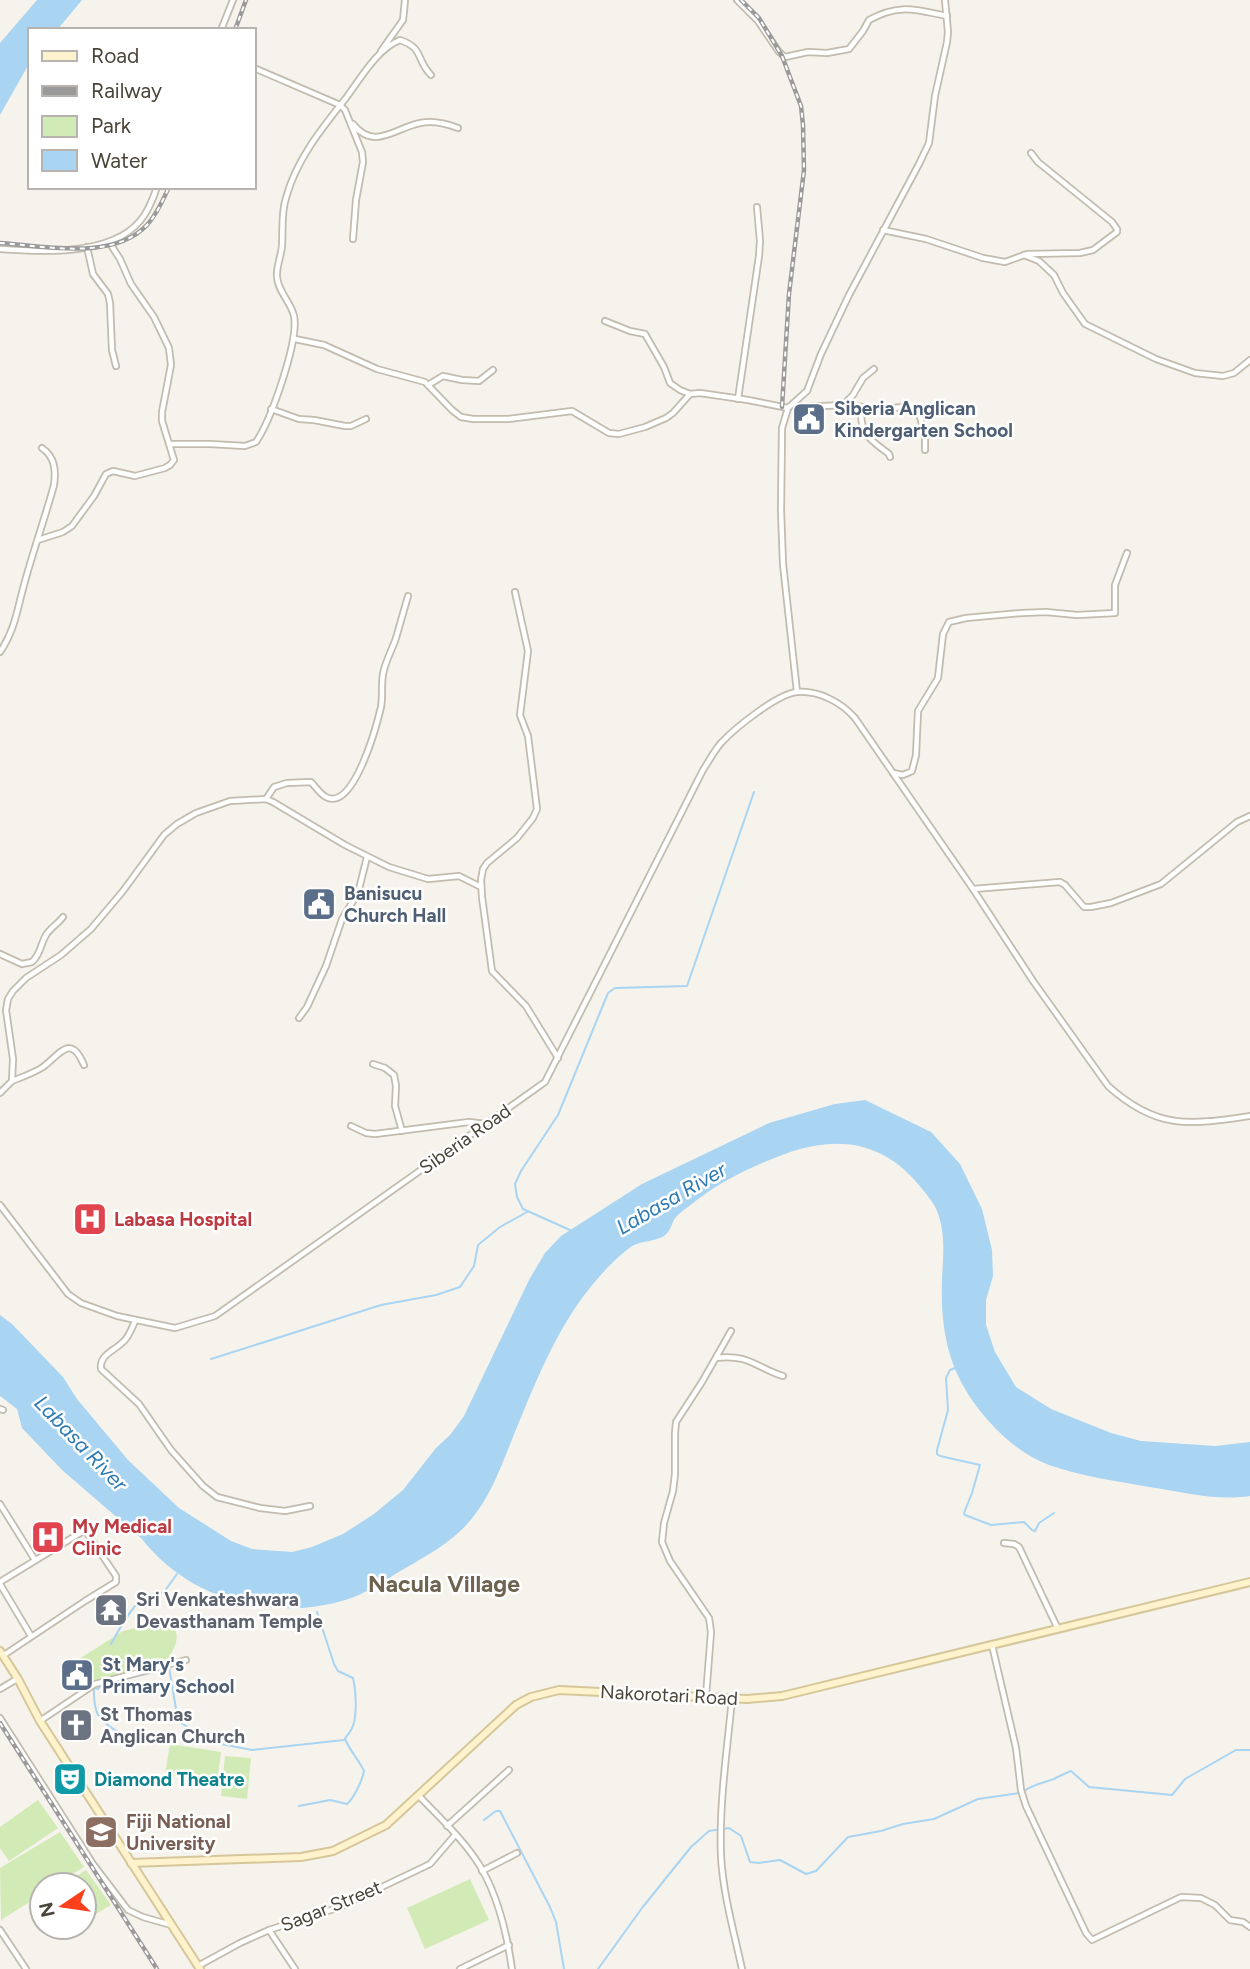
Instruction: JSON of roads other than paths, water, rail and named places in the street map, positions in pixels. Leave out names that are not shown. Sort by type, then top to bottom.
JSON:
[{"type":"street","points":[[222,28],[233,0]]},
{"type":"street","points":[[380,55],[384,44],[403,20],[405,0]]},
{"type":"street","points":[[737,0],[785,57],[808,52],[827,54],[849,49],[869,20],[898,9],[908,8],[947,16]]},
{"type":"street","points":[[945,0],[947,42],[935,96],[929,143],[821,354],[807,391],[788,408],[782,428],[783,564],[797,692],[822,696],[848,711],[1108,1086],[1141,1110],[1180,1122],[1196,1123],[1250,1116]]},
{"type":"street","points":[[170,444],[245,446],[254,445],[259,438],[281,387],[295,339],[292,307],[280,288],[277,276],[285,204],[290,185],[309,146],[391,43],[400,40],[409,43],[417,50],[431,75]]},
{"type":"street","points":[[256,69],[340,105],[365,135],[396,133],[419,123],[444,122],[458,128]]},
{"type":"street","points":[[349,117],[363,162],[353,239]]},
{"type":"street","points":[[883,230],[926,239],[1005,262],[1023,255],[1093,250],[1118,232],[1112,222],[1038,162],[1031,153]]},
{"type":"street","points":[[0,249],[56,250],[109,242],[130,231],[139,222],[156,189]]},
{"type":"street","points":[[738,399],[760,248],[757,207]]},
{"type":"street","points":[[38,540],[63,532],[72,526],[106,474],[113,471],[135,476],[170,465],[175,458],[162,421],[171,365],[169,348],[154,317],[131,284],[109,242]]},
{"type":"street","points":[[87,247],[93,274],[110,303],[112,350],[116,366]]},
{"type":"street","points":[[1023,255],[1038,261],[1054,275],[1085,324],[1156,359],[1195,373],[1223,376],[1234,373],[1250,360]]},
{"type":"street","points":[[605,321],[645,334],[670,383],[680,390],[690,394],[701,393],[788,408]]},
{"type":"street","points":[[295,339],[324,345],[377,369],[417,379],[428,385],[461,416],[473,419],[508,419],[572,411],[609,433],[614,433],[645,427],[666,418],[690,394]]},
{"type":"street","points":[[843,405],[863,378],[874,369]]},
{"type":"street","points":[[428,385],[443,376],[479,381],[493,370]]},
{"type":"street","points":[[793,404],[803,407],[902,407],[916,411],[922,419],[925,450]]},
{"type":"street","points":[[861,407],[861,426],[864,432],[890,457]]},
{"type":"street","points":[[271,409],[299,419],[314,419],[345,426],[366,419]]},
{"type":"street","points":[[0,652],[13,628],[56,471],[51,456],[42,448]]},
{"type":"street","points":[[892,772],[903,775],[912,771],[916,755],[919,706],[938,678],[943,634],[949,622],[1022,613],[1115,613],[1115,585],[1127,553]]},
{"type":"street","points":[[515,592],[528,651],[520,715],[528,736],[537,809],[517,838],[487,863],[483,869],[481,887],[492,971],[526,1006],[559,1059]]},
{"type":"street","points":[[266,799],[274,787],[287,783],[311,782],[326,797],[338,798],[356,779],[373,736],[381,705],[383,675],[408,596]]},
{"type":"street","name":"Siberia Road","points":[[0,1205],[68,1294],[80,1303],[135,1320],[175,1328],[215,1316],[545,1082],[703,770],[729,735],[765,707],[797,692]]},
{"type":"street","points":[[12,1081],[13,1059],[6,1010],[13,991],[91,929],[164,835],[196,813],[230,801],[266,799],[389,867],[428,879],[459,876],[481,887]]},
{"type":"street","points":[[972,889],[1060,882],[1084,907],[1111,903],[1161,884],[1237,822],[1250,816]]},
{"type":"street","points":[[299,1018],[326,966],[342,919],[358,893],[367,857]]},
{"type":"street","points":[[0,954],[22,964],[32,962],[48,931],[63,917]]},
{"type":"street","points":[[0,1093],[12,1081],[43,1067],[61,1050],[75,1050],[85,1065]]},
{"type":"street","points":[[373,1064],[394,1075],[395,1106],[402,1131]]},
{"type":"street","points":[[351,1126],[366,1133],[468,1122],[486,1124]]},
{"type":"street","points":[[135,1320],[124,1342],[103,1357],[101,1369],[139,1404],[171,1450],[202,1486],[217,1497],[260,1508],[285,1511],[310,1506]]},
{"type":"street","points":[[706,1696],[711,1632],[709,1618],[670,1561],[662,1542],[673,1491],[676,1422],[731,1331]]},
{"type":"street","points":[[716,1358],[730,1356],[749,1360],[783,1376]]},
{"type":"street","points":[[0,1504],[35,1560]]},
{"type":"street","points":[[1,1582],[85,1530],[116,1576],[117,1582],[2,1653],[40,1721],[199,1968]]},
{"type":"street","points":[[1004,1543],[1019,1547],[1058,1629]]},
{"type":"street","points":[[0,1573],[1,1582],[31,1636]]},
{"type":"street","name":"Nakorotari Road","points":[[131,1863],[319,1855],[333,1851],[379,1829],[419,1796],[500,1718],[531,1697],[559,1690],[732,1698],[764,1698],[804,1692],[1250,1582]]},
{"type":"street","points":[[992,1645],[1016,1748],[1021,1790],[1026,1806],[1086,1933],[1092,1940],[1181,1897],[1201,1898],[1215,1905],[1230,1920],[1243,1922],[1250,1927]]},
{"type":"street","points":[[40,1721],[95,1684],[186,1660]]},
{"type":"street","points":[[0,1689],[18,1679]]},
{"type":"street","points":[[732,1698],[721,1832],[723,1879],[742,1969]]},
{"type":"street","points":[[0,1718],[93,1864],[128,1910],[172,1925]]},
{"type":"street","points":[[447,1826],[509,1770]]},
{"type":"street","points":[[419,1796],[455,1835],[482,1871],[505,1927],[512,1969]]},
{"type":"street","name":"Sagar Street","points":[[199,1968],[230,1948],[270,1930],[340,1906],[430,1864],[455,1835]]},
{"type":"street","points":[[482,1871],[517,1853]]},
{"type":"street","points":[[0,1930],[26,1969]]},
{"type":"street","points":[[270,1930],[295,1969]]},
{"type":"street","points":[[460,1969],[509,1945]]},
{"type":"water","points":[[37,0],[82,0],[59,28],[28,28],[28,66],[0,115],[0,43]]},
{"type":"water","name":"Labasa River","points":[[865,1100],[931,1132],[960,1164],[982,1209],[992,1250],[993,1276],[986,1300],[986,1325],[995,1352],[1016,1387],[1051,1409],[1111,1433],[1141,1441],[1215,1446],[1250,1442],[1250,1496],[1200,1495],[1073,1472],[1033,1458],[1003,1436],[989,1422],[966,1390],[951,1358],[942,1310],[943,1236],[935,1207],[904,1169],[888,1158],[854,1145],[816,1145],[753,1167],[698,1199],[676,1217],[664,1236],[634,1245],[620,1256],[584,1295],[559,1335],[538,1377],[491,1488],[469,1522],[433,1552],[354,1597],[325,1605],[267,1607],[238,1602],[185,1578],[162,1561],[142,1539],[62,1470],[22,1428],[17,1409],[0,1396],[0,1315],[63,1377],[77,1399],[128,1460],[179,1508],[231,1541],[252,1549],[292,1552],[312,1547],[343,1534],[374,1514],[403,1490],[436,1448],[450,1435],[464,1416],[529,1280],[545,1253],[561,1236],[642,1184],[769,1123],[835,1104]]},
{"type":"waterway","points":[[570,1230],[523,1209],[515,1184],[558,1115],[608,993],[615,988],[687,986],[754,792]]},
{"type":"waterway","points":[[211,1359],[381,1305],[436,1295],[460,1287],[474,1266],[478,1245],[500,1227],[527,1212]]},
{"type":"waterway","points":[[955,1368],[950,1370],[946,1378],[948,1410],[937,1454],[980,1465],[965,1515],[991,1525],[1024,1522],[1035,1531],[1039,1523],[1054,1513]]},
{"type":"waterway","points":[[111,1644],[136,1605],[146,1596],[164,1592],[177,1574]]},
{"type":"waterway","points":[[121,1734],[98,1715],[94,1687],[98,1689],[101,1685],[169,1667],[178,1721],[211,1742],[252,1750],[344,1740],[355,1719],[353,1678],[338,1671],[334,1664],[317,1612]]},
{"type":"waterway","points":[[299,1806],[330,1800],[347,1804],[352,1798],[364,1771],[345,1739]]},
{"type":"waterway","points":[[1024,1791],[1071,1771],[1089,1787],[1172,1795],[1185,1779],[1236,1750],[1250,1750]]},
{"type":"waterway","points":[[598,1969],[691,1847],[709,1831],[729,1828],[741,1836],[750,1862],[780,1860],[806,1874],[816,1871],[848,1837],[934,1819],[978,1799],[1019,1793]]},
{"type":"waterway","points":[[484,1820],[500,1811],[550,1907],[556,1922],[564,1969]]},
{"type":"railway","points":[[236,28],[246,0]]},
{"type":"railway","points":[[741,0],[759,18],[782,56],[801,106],[803,125],[804,170],[789,294],[782,407]]},
{"type":"railway","points":[[0,243],[78,249],[116,243],[133,236],[147,225],[168,189]]},
{"type":"railway","points":[[0,1723],[157,1969]]},
{"type":"place","name":"Siberia Anglican Kindergarten School","points":[[809,419]]},
{"type":"place","name":"Banisucu Church Hall","points":[[319,904]]},
{"type":"place","name":"Labasa Hospital","points":[[90,1219]]},
{"type":"place","name":"My Medical Clinic","points":[[48,1537]]},
{"type":"place","name":"Sri Venkateshwara Devasthanam Temple","points":[[111,1610]]},
{"type":"place","name":"St Mary's Primary School","points":[[77,1675]]},
{"type":"place","name":"St Thomas Anglican Church","points":[[76,1725]]},
{"type":"place","name":"Diamond Theatre","points":[[70,1779]]},
{"type":"place","name":"Fiji National University","points":[[101,1832]]},
{"type":"district","name":"Nacula Village","points":[[444,1584]]}]
